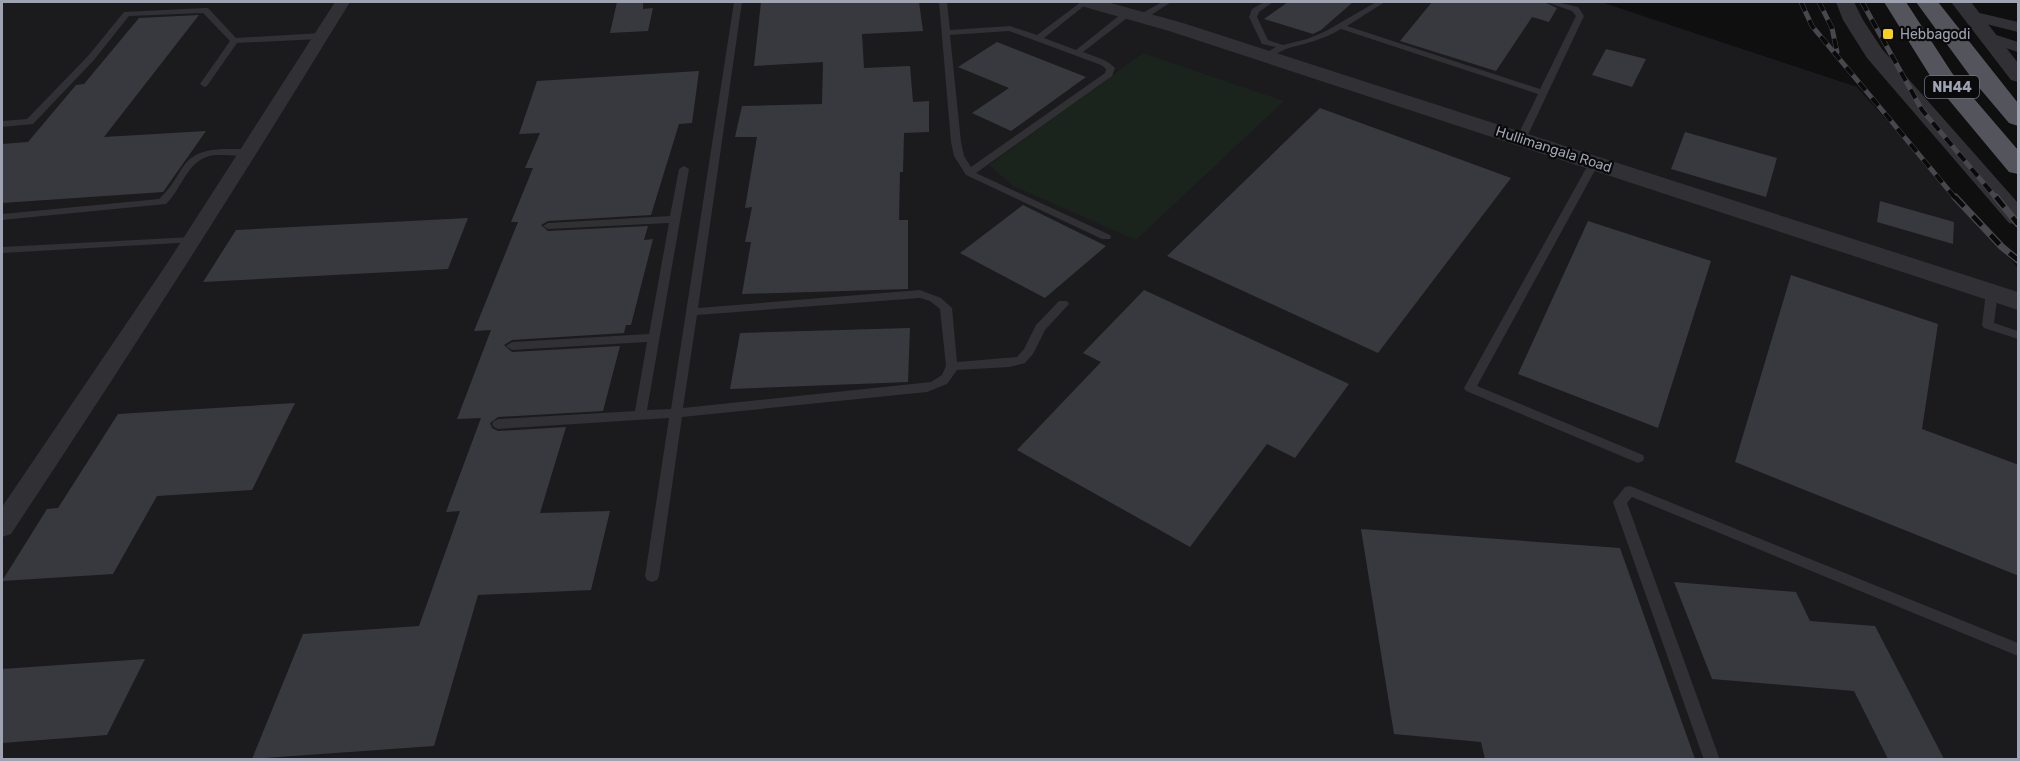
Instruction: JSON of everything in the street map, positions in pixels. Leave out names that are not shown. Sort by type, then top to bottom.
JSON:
[{"type":"highway","name":"NH44","points":[[1895,2],[1942,77],[2019,166]]},
{"type":"highway","name":"NH44","points":[[1927,2],[1984,79],[2019,118]]},
{"type":"street","points":[[5,517],[113,364],[342,2]]},
{"type":"street","name":"Hullimangala Road","points":[[1086,2],[1267,49],[1521,139],[2019,301]]},
{"type":"street","points":[[1845,2],[1851,18],[1883,67],[1940,127],[2019,218]]},
{"type":"street","points":[[1966,9],[2019,27]]},
{"type":"street","points":[[1966,9],[2019,76]]},
{"type":"street","points":[[1987,37],[2019,47]]},
{"type":"lane","points":[[652,576],[738,2]]},
{"type":"lane","points":[[943,2],[956,142],[959,156],[969,173],[1106,237]]},
{"type":"lane","points":[[1038,38],[1086,2]]},
{"type":"lane","points":[[1077,53],[1135,15],[1167,2]]},
{"type":"lane","points":[[1269,2],[1256,11],[1253,17],[1267,49],[1311,41],[1342,27],[1380,2]]},
{"type":"lane","points":[[1521,139],[1580,16],[1575,9],[1550,2]]},
{"type":"lane","points":[[2,124],[30,122],[91,58],[128,14],[205,10],[234,40],[320,36]]},
{"type":"lane","points":[[1342,27],[1543,93]]},
{"type":"lane","points":[[947,33],[1005,28],[1104,63],[1109,66],[1111,72],[969,173]]},
{"type":"lane","points":[[204,84],[234,40]]},
{"type":"lane","points":[[2,217],[162,202],[169,197],[195,159],[207,154],[249,152]]},
{"type":"lane","points":[[1594,162],[1470,388],[1638,458]]},
{"type":"lane","points":[[640,415],[684,170]]},
{"type":"lane","points":[[548,226],[676,219]]},
{"type":"lane","points":[[2,250],[192,240]]},
{"type":"lane","points":[[1992,292],[1988,325],[2019,335]]},
{"type":"lane","points":[[498,424],[677,413],[927,388],[945,379],[952,366],[945,308],[942,303],[927,295],[692,312]]},
{"type":"lane","points":[[952,366],[1010,363],[1021,360],[1029,351],[1040,328],[1063,304]]},
{"type":"lane","points":[[512,346],[655,338]]},
{"type":"lane","points":[[1712,759],[1620,501],[1630,491],[2019,650]]},
{"type":"shaded area","points":[[2,2],[1601,2],[1857,87],[2018,268],[2018,759],[2,759]]},
{"type":"shaded area","points":[[1143,53],[1284,101],[1136,240],[1013,186],[989,165]]},
{"type":"building","points":[[617,2],[643,2],[643,9],[653,8],[648,31],[610,33]]},
{"type":"building","points":[[761,2],[919,2],[923,31],[862,34],[864,68],[910,66],[913,102],[929,101],[929,132],[904,133],[899,220],[908,220],[908,289],[742,294],[751,242],[745,242],[752,207],[745,208],[757,137],[735,137],[742,106],[822,104],[823,62],[754,66]]},
{"type":"building","points":[[1288,2],[1353,2],[1321,30],[1313,34],[1264,19]]},
{"type":"building","points":[[1432,2],[1544,2],[1557,8],[1549,22],[1532,17],[1496,71],[1400,41]]},
{"type":"building","points":[[199,15],[104,137],[206,131],[163,192],[2,203],[2,144],[28,142],[76,85],[84,84],[139,18]]},
{"type":"building","points":[[997,42],[1086,77],[1011,131],[972,113],[1009,88],[958,67]]},
{"type":"building","points":[[1606,49],[1646,59],[1632,87],[1592,75]]},
{"type":"building","points":[[699,71],[692,123],[679,124],[651,215],[548,221],[541,225],[548,231],[648,226],[644,240],[653,239],[631,325],[626,325],[624,333],[512,340],[504,345],[512,352],[620,346],[603,411],[498,417],[490,423],[492,428],[498,431],[566,427],[540,513],[610,511],[591,590],[478,595],[434,746],[252,759],[303,634],[419,626],[460,511],[446,512],[481,418],[457,419],[491,330],[474,331],[518,222],[511,222],[533,168],[525,168],[540,133],[519,134],[537,81]]},
{"type":"building","points":[[1320,108],[1511,178],[1378,353],[1167,256]]},
{"type":"building","points":[[1685,132],[1777,158],[1766,197],[1671,169]]},
{"type":"building","points":[[1880,201],[1954,222],[1953,244],[1877,222]]},
{"type":"building","points":[[1023,205],[1106,246],[1045,298],[960,253]]},
{"type":"building","points":[[468,218],[448,269],[203,282],[236,230]]},
{"type":"building","points":[[1588,221],[1711,261],[1658,428],[1518,374]]},
{"type":"building","points":[[1791,275],[1938,324],[1922,429],[2019,465],[2019,576],[1735,462]]},
{"type":"building","points":[[1144,290],[1349,384],[1295,458],[1267,444],[1190,547],[1017,450],[1101,362],[1083,353]]},
{"type":"building","points":[[910,328],[908,382],[730,389],[740,333]]},
{"type":"building","points":[[295,403],[252,490],[157,496],[113,574],[2,581],[47,509],[58,508],[118,414]]},
{"type":"building","points":[[1361,529],[1620,548],[1695,759],[1485,759],[1481,742],[1394,734]]},
{"type":"building","points":[[1674,582],[1796,592],[1810,621],[1875,626],[1944,759],[1888,759],[1854,691],[1712,679]]},
{"type":"building","points":[[145,659],[107,735],[2,743],[2,669]]},
{"type":"railway","points":[[1801,2],[1812,26],[1956,199]]},
{"type":"railway","points":[[1819,2],[1832,28],[1837,52]]},
{"type":"railway","points":[[1862,2],[1922,110],[1997,199]]},
{"type":"railway","points":[[1955,197],[2002,247],[2018,260]]},
{"type":"railway","points":[[1996,197],[2018,224]]},
{"type":"place","name":"Hebbagodi","points":[[1888,34]]}]
